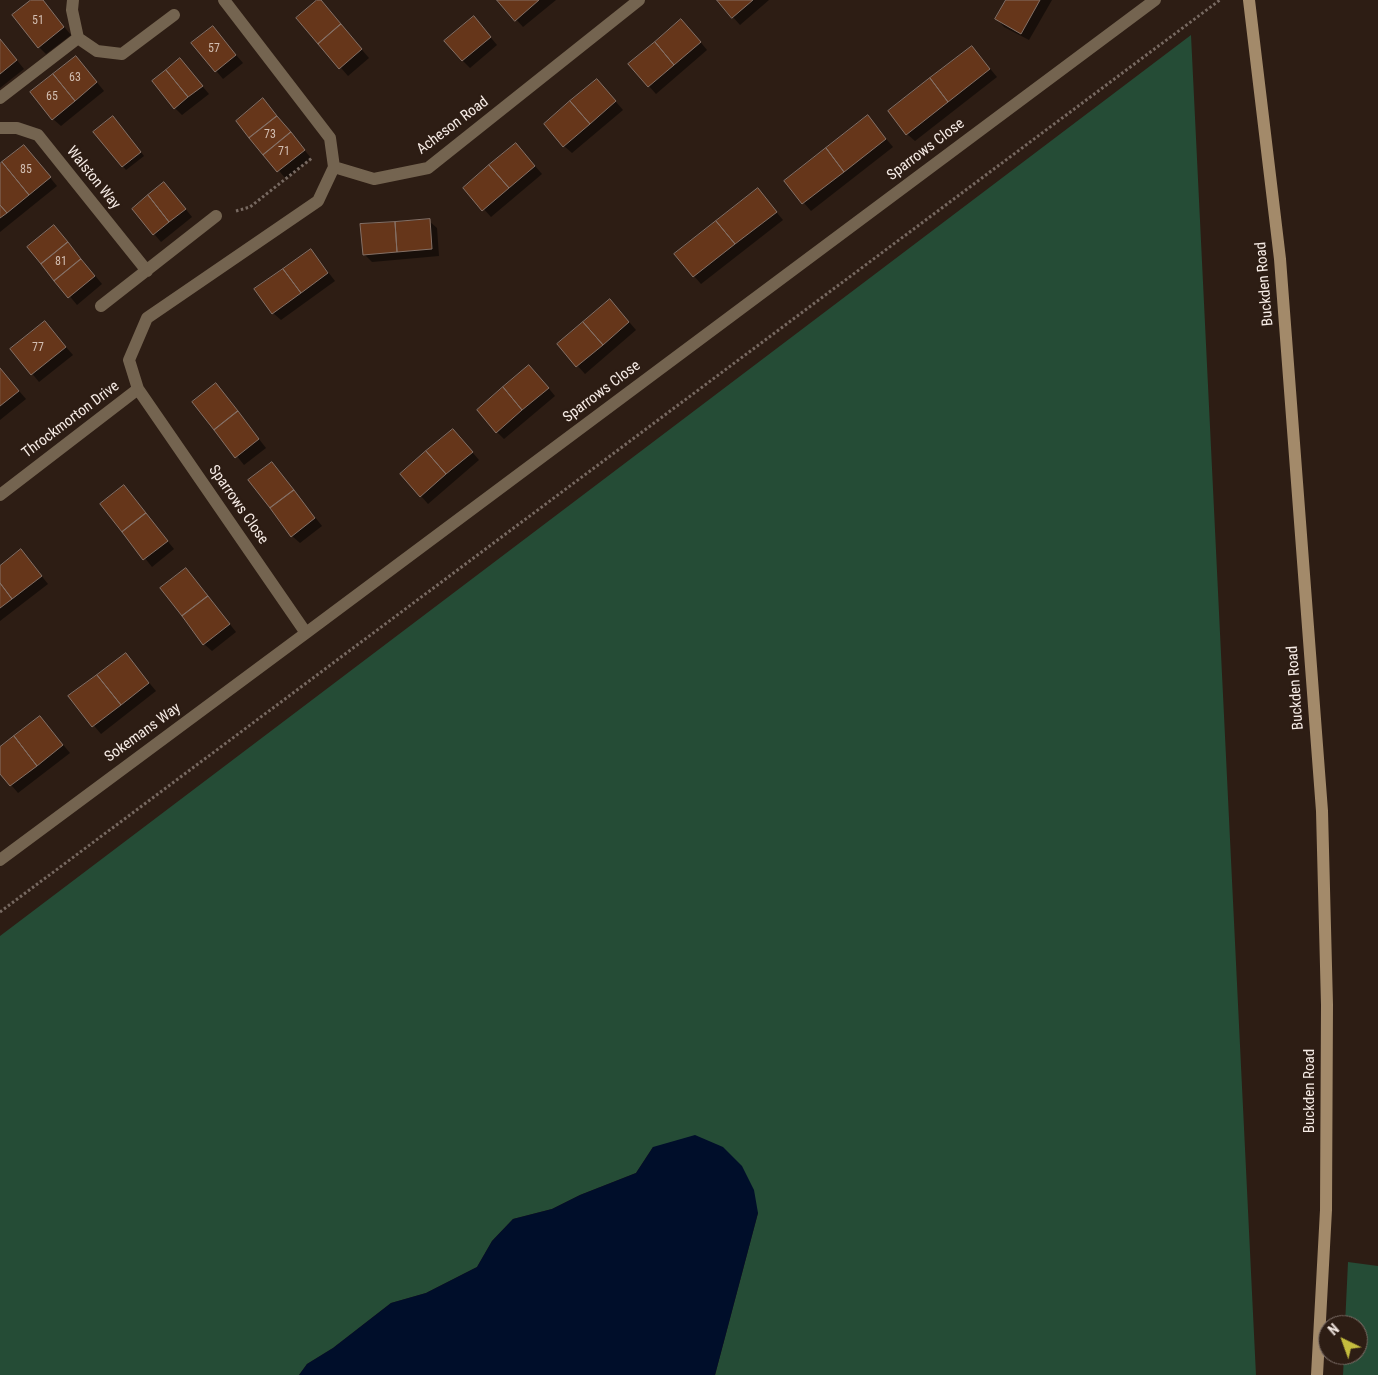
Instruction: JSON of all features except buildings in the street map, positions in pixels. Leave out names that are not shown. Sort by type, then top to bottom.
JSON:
[{"type":"main road","name":"Buckden Road","points":[[1249,0],[1280,259],[1322,811],[1327,1005],[1326,1190],[1316,1375]]},
{"type":"street","points":[[73,0],[72,10],[78,38],[97,51],[122,54],[174,14]]},
{"type":"street","points":[[224,0],[330,138],[334,167]]},
{"type":"street","name":"Acheson Road","points":[[334,167],[374,179],[428,168],[640,0]]},
{"type":"street","name":"Sparrows Close","points":[[334,167],[318,201],[147,318],[129,360],[138,389],[306,633],[1155,0]]},
{"type":"street","points":[[0,98],[78,38]]},
{"type":"street","name":"Walston Way","points":[[0,128],[17,128],[38,135],[146,270]]},
{"type":"street","points":[[101,306],[216,216]]},
{"type":"street","name":"Throckmorton Drive","points":[[0,494],[138,389]]},
{"type":"street","name":"Sokemans Way","points":[[0,860],[306,633]]},
{"type":"path","points":[[0,912],[1220,0]]},
{"type":"path","points":[[216,216],[250,208],[317,154]]},
{"type":"green space","points":[[1191,35],[1256,1375],[715,1375],[758,1213],[653,1147],[636,1173],[580,1195],[552,1209],[513,1219],[492,1241],[477,1267],[426,1293],[391,1303],[333,1348],[307,1364],[299,1375],[0,1375],[0,936]]},
{"type":"green space","points":[[1348,1262],[1378,1266],[1378,1375],[1343,1375],[1344,1365],[1368,1365],[1368,1315],[1345,1315]]},
{"type":"water","points":[[695,1135],[723,1147],[742,1166],[754,1190],[758,1213],[715,1375],[299,1375],[307,1364],[333,1348],[391,1303],[426,1293],[477,1267],[492,1241],[513,1219],[552,1209],[580,1195],[636,1173],[653,1147]]}]
